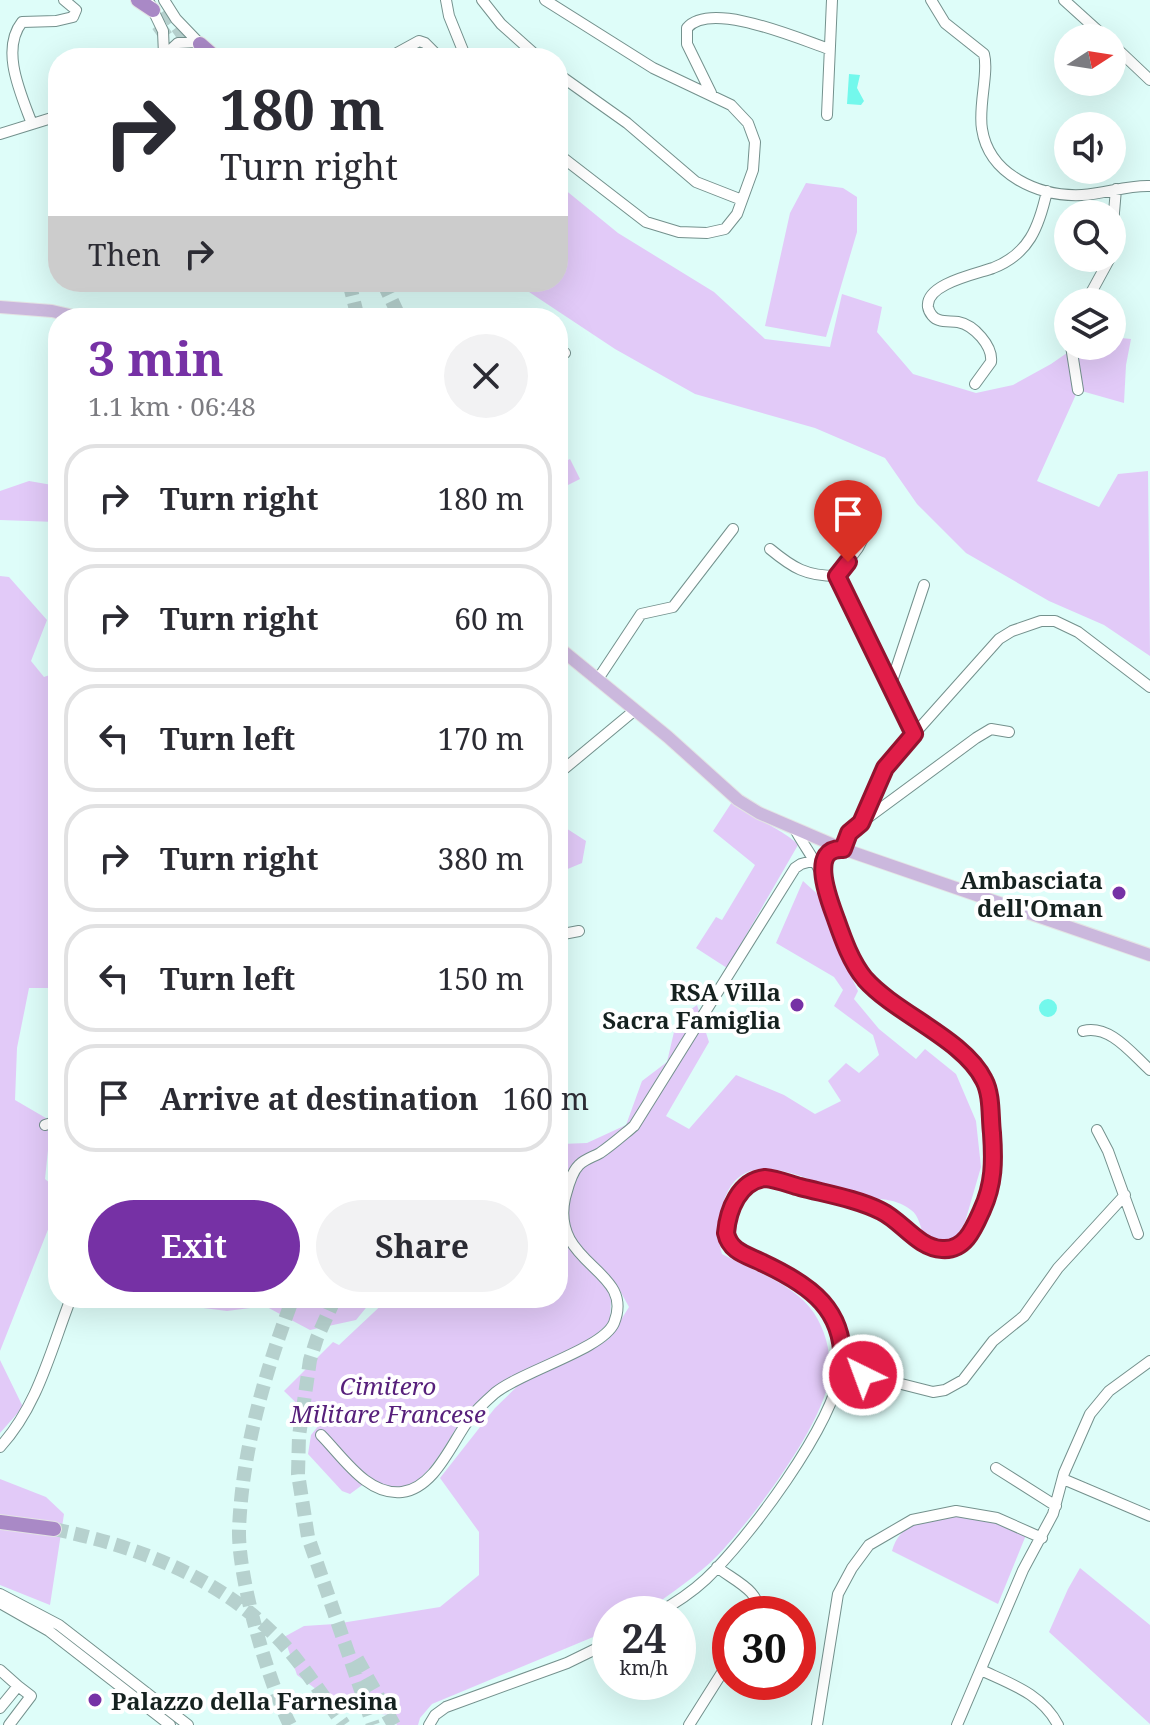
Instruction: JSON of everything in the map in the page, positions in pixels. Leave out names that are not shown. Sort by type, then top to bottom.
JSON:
[{"type":"highway","points":[[138,0],[155,3]]},
{"type":"highway","points":[[0,1522],[54,1529]]},
{"type":"main road","points":[[0,307],[48,311]]},
{"type":"main road","points":[[568,655],[738,800],[796,831],[1150,955]]},
{"type":"street","points":[[32,124],[11,70],[10,59],[16,32],[22,22],[56,21],[74,16],[77,10],[64,0]]},
{"type":"street","points":[[446,0],[462,48]]},
{"type":"street","points":[[482,0],[501,24],[528,48]]},
{"type":"street","points":[[545,0],[653,68],[736,109],[753,134],[754,164],[732,223],[722,231],[679,232],[655,226],[637,217],[568,162]]},
{"type":"street","points":[[827,115],[832,0]]},
{"type":"street","points":[[931,0],[945,23],[984,54],[981,119],[988,151],[1000,166],[1015,178],[1047,191],[1081,195],[1150,186]]},
{"type":"street","points":[[1064,0],[1091,24]]},
{"type":"street","points":[[155,3],[176,19],[200,48]]},
{"type":"street","points":[[155,3],[163,31],[163,48]]},
{"type":"street","points":[[711,94],[686,43],[687,28],[696,20],[710,17],[746,22],[829,49]]},
{"type":"street","points":[[406,48],[419,41],[430,48]]},
{"type":"street","points":[[172,48],[178,43],[200,48]]},
{"type":"street","points":[[1126,57],[1150,80]]},
{"type":"street","points":[[568,81],[627,123],[696,182],[742,200]]},
{"type":"street","points":[[0,134],[48,119]]},
{"type":"street","points":[[1115,200],[1116,189]]},
{"type":"street","points":[[975,384],[991,362],[989,347],[965,325],[933,317],[928,306],[929,298],[942,286],[1004,264],[1021,252],[1035,232],[1047,191]]},
{"type":"street","points":[[1073,360],[1078,390]]},
{"type":"street","points":[[598,679],[641,614],[673,607],[733,529]]},
{"type":"street","points":[[837,576],[867,531]]},
{"type":"street","points":[[770,549],[799,571],[837,576]]},
{"type":"street","points":[[837,576],[914,734]]},
{"type":"street","points":[[891,684],[924,585]]},
{"type":"street","points":[[861,823],[885,768],[999,639],[1012,631],[1041,621],[1055,621],[1078,632],[1150,687]]},
{"type":"street","points":[[568,766],[635,710]]},
{"type":"street","points":[[822,875],[829,855],[842,849],[849,833],[861,823],[986,731],[1009,732]]},
{"type":"street","points":[[685,1596],[717,1567],[800,1460],[822,1420],[842,1369],[838,1329],[818,1297],[800,1283],[729,1244],[727,1223],[743,1187],[756,1179],[771,1178],[875,1208],[894,1218],[927,1245],[945,1249],[961,1244],[971,1232],[989,1193],[994,1166],[988,1093],[980,1071],[957,1049],[876,989],[862,975],[841,933],[822,875],[796,831]]},
{"type":"street","points":[[568,1192],[579,1165],[634,1126],[795,868],[812,861]]},
{"type":"street","points":[[568,933],[579,931]]},
{"type":"street","points":[[1083,1031],[1095,1029],[1106,1033],[1150,1070]]},
{"type":"street","points":[[1097,1130],[1138,1234]]},
{"type":"street","points":[[842,1369],[929,1391],[945,1390],[956,1385],[993,1341],[1024,1316],[1054,1273],[1125,1195]]},
{"type":"street","points":[[321,1435],[372,1486],[390,1492],[411,1490],[428,1478],[471,1416],[501,1388],[596,1342],[609,1332],[617,1309],[614,1289],[577,1251],[568,1236]]},
{"type":"street","points":[[0,1447],[18,1427],[30,1406],[67,1308]]},
{"type":"street","points":[[957,1725],[1028,1558],[1042,1538],[1056,1506],[1073,1450],[1093,1408],[1109,1391],[1150,1361]]},
{"type":"street","points":[[996,1468],[1056,1506]]},
{"type":"street","points":[[1063,1479],[1150,1516]]},
{"type":"street","points":[[817,1725],[838,1594],[869,1545],[912,1520],[956,1511],[1001,1519],[1042,1538]]},
{"type":"street","points":[[717,1567],[755,1596]]},
{"type":"street","points":[[0,1594],[65,1629],[188,1725]]},
{"type":"street","points":[[0,1603],[40,1624],[170,1725]]},
{"type":"street","points":[[65,1629],[89,1662]]},
{"type":"street","points":[[429,1725],[437,1713],[450,1705],[567,1663],[592,1651]]},
{"type":"street","points":[[0,1670],[31,1696],[9,1725]]},
{"type":"street","points":[[981,1670],[1029,1693],[1049,1709],[1058,1725]]},
{"type":"street","points":[[0,1708],[18,1686]]},
{"type":"street","points":[[689,1725],[712,1689]]},
{"type":"green space","points":[[806,183],[843,188],[857,197],[857,232],[826,337],[765,326],[790,213]]},
{"type":"green space","points":[[568,192],[618,233],[714,292],[765,339],[830,347],[842,294],[882,307],[877,332],[913,374],[976,393],[1013,385],[1057,360],[1126,360],[1126,338],[1131,339],[1124,403],[1078,390],[1037,481],[1099,507],[1118,474],[1148,471],[1150,656],[1104,625],[1049,601],[966,553],[917,504],[885,458],[815,428],[695,394],[615,349],[568,318],[568,308],[553,308],[529,292],[568,292]]},
{"type":"green space","points":[[568,460],[580,479],[568,485]]},
{"type":"green space","points":[[29,481],[48,484],[48,522],[0,520],[0,491]]},
{"type":"green space","points":[[0,576],[9,577],[47,620],[31,661],[44,677],[48,676],[48,988],[29,988],[17,1048],[15,1100],[48,1119],[45,1179],[48,1182],[48,1230],[0,1351]]},
{"type":"green space","points":[[732,802],[798,845],[727,968],[696,948],[716,917],[722,920],[755,865],[713,831]]},
{"type":"green space","points":[[568,829],[586,841],[582,863],[568,869]]},
{"type":"green space","points":[[803,881],[823,899],[840,953],[858,991],[854,999],[879,1029],[916,1059],[925,1049],[956,1074],[976,1121],[981,1167],[965,1222],[955,1239],[940,1243],[924,1237],[914,1212],[897,1202],[853,1195],[781,1171],[763,1169],[747,1172],[734,1182],[724,1201],[717,1233],[722,1254],[784,1286],[806,1303],[821,1326],[830,1362],[826,1391],[817,1415],[803,1441],[750,1518],[710,1563],[667,1596],[592,1596],[592,1637],[432,1704],[418,1725],[397,1725],[392,1715],[369,1713],[336,1704],[297,1675],[284,1637],[304,1626],[440,1607],[479,1575],[479,1532],[440,1478],[495,1408],[531,1373],[591,1350],[609,1339],[629,1307],[618,1287],[568,1235],[568,1144],[587,1143],[626,1125],[642,1081],[667,1062],[677,1019],[697,1005],[709,1042],[666,1116],[689,1129],[736,1075],[784,1095],[815,1114],[841,1101],[828,1081],[846,1063],[859,1073],[879,1055],[873,1035],[834,1006],[843,990],[834,977],[776,943]]},
{"type":"green space","name":"Cimitero Militare Francese","points":[[568,1244],[607,1288],[611,1300],[610,1321],[596,1334],[487,1393],[471,1408],[430,1468],[404,1486],[388,1487],[369,1480],[350,1494],[342,1491],[308,1454],[311,1435],[319,1425],[284,1391],[333,1342],[339,1345],[378,1308],[568,1308]]},
{"type":"green space","points":[[203,1308],[250,1308],[227,1311]]},
{"type":"green space","points":[[269,1308],[366,1308],[356,1320],[310,1330]]},
{"type":"green space","points":[[0,1360],[23,1407],[0,1433]]},
{"type":"green space","points":[[0,1479],[46,1497],[64,1514],[50,1605],[0,1585]]},
{"type":"green space","points":[[966,1515],[1009,1526],[1026,1535],[998,1604],[892,1551],[903,1531],[912,1525]]},
{"type":"green space","points":[[1080,1568],[1150,1625],[1150,1724],[1049,1632]]},
{"type":"water","points":[[849,74],[860,75],[857,88],[864,101],[861,105],[847,104]]},
{"type":"water","points":[[1048,999],[1057,1008],[1048,1017],[1039,1008]]},
{"type":"tunnel","points":[[165,10],[193,48]]},
{"type":"tunnel","points":[[158,25],[175,48]]},
{"type":"tunnel","points":[[352,292],[356,308]]},
{"type":"tunnel","points":[[388,292],[395,308]]},
{"type":"tunnel","points":[[289,1308],[273,1354],[250,1441],[239,1530],[243,1575],[256,1629],[290,1725]]},
{"type":"tunnel","points":[[330,1308],[310,1360],[299,1436],[298,1474],[308,1537],[373,1725]]},
{"type":"tunnel","points":[[54,1529],[149,1556],[208,1584],[236,1602],[285,1646],[344,1725]]},
{"type":"tunnel","points":[[357,1659],[394,1725]]},
{"type":"place","name":"Ambasciata dell'Oman","points":[[1119,893]]},
{"type":"place","name":"RSA Villa Sacra Famiglia","points":[[797,1005]]},
{"type":"place","name":"Palazzo della Farnesina","points":[[95,1700]]},
{"type":"route","points":[[848,562],[837,576],[914,734],[885,768],[861,823],[849,833],[843,849],[837,849],[826,859],[822,875],[841,933],[862,975],[876,989],[957,1049],[974,1064],[983,1078],[988,1093],[994,1166],[989,1193],[971,1232],[961,1244],[951,1249],[927,1245],[885,1212],[841,1197],[771,1178],[756,1179],[743,1187],[727,1223],[729,1244],[813,1291],[838,1329],[842,1369],[863,1375]]}]
